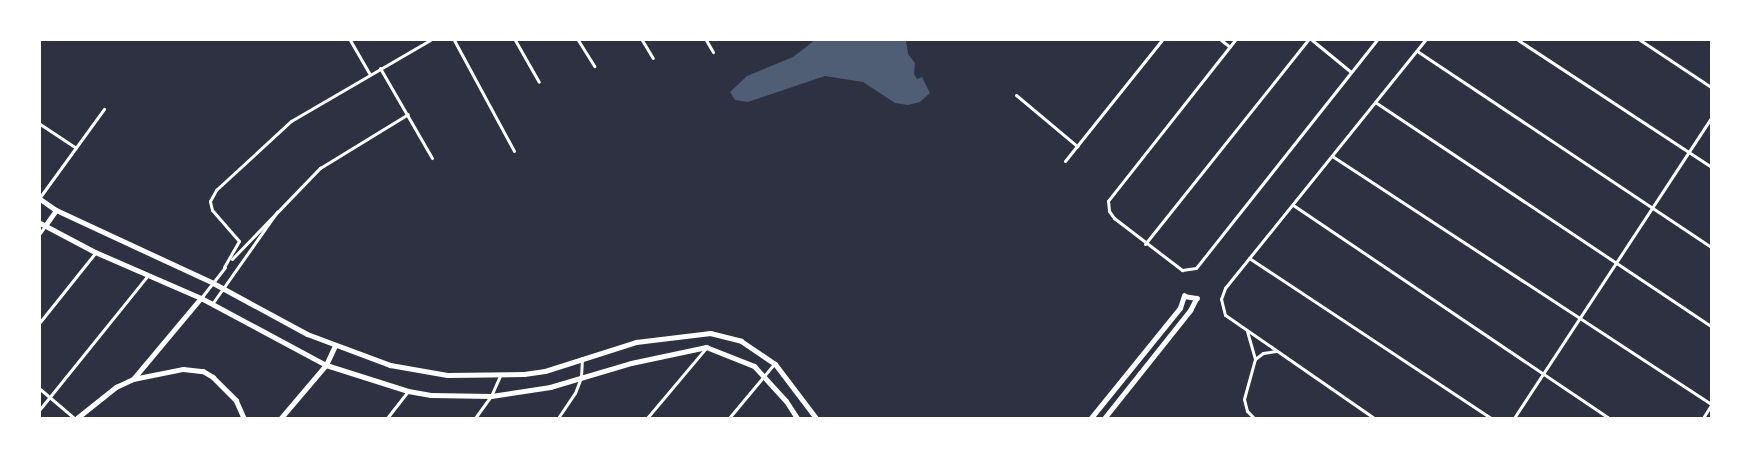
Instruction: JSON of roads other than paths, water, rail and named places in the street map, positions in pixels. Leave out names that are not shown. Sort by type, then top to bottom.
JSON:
[{"type":"main road","points":[[40,198],[56,210],[213,282],[280,320],[335,346],[417,371],[500,376],[545,371],[636,342],[710,333],[741,341],[775,364],[816,418]]},
{"type":"main road","points":[[40,222],[95,252],[201,298],[326,365],[408,391],[431,395],[491,396],[550,387],[581,377],[706,347],[738,358],[764,376],[797,418]]},
{"type":"street","points":[[350,40],[370,74]]},
{"type":"street","points":[[416,40],[420,46]]},
{"type":"street","points":[[224,267],[239,241],[212,210],[210,200],[216,190],[290,121],[430,40]]},
{"type":"street","points":[[454,40],[514,151]]},
{"type":"street","points":[[515,40],[539,82]]},
{"type":"street","points":[[578,40],[594,66]]},
{"type":"street","points":[[642,40],[652,58]]},
{"type":"street","points":[[706,40],[712,52]]},
{"type":"street","points":[[1065,161],[1162,40]]},
{"type":"street","points":[[1220,40],[1230,47]]},
{"type":"street","points":[[1236,40],[1110,196],[1107,206],[1112,216],[1145,244],[1184,270],[1196,268],[1377,40]]},
{"type":"street","points":[[1145,244],[1308,40]]},
{"type":"street","points":[[1312,40],[1352,72]]},
{"type":"street","points":[[1374,418],[1225,315],[1221,299],[1225,288],[1425,40]]},
{"type":"street","points":[[1518,40],[1711,167]]},
{"type":"street","points":[[1640,40],[1711,87]]},
{"type":"street","points":[[1417,51],[1711,247]]},
{"type":"street","points":[[380,68],[432,158]]},
{"type":"street","points":[[1016,95],[1078,146]]},
{"type":"street","points":[[1375,102],[1711,326]]},
{"type":"street","points":[[40,198],[104,109]]},
{"type":"street","points":[[133,379],[201,298],[224,267],[286,199],[325,164],[408,114]]},
{"type":"street","points":[[1514,418],[1711,118]]},
{"type":"street","points":[[40,124],[76,148]]},
{"type":"street","points":[[1332,156],[1711,404],[1703,418]]},
{"type":"street","points":[[212,304],[286,199]]},
{"type":"street","points":[[1293,205],[1609,418]]},
{"type":"street","points":[[40,233],[56,210]]},
{"type":"street","points":[[40,322],[95,252]]},
{"type":"street","points":[[1249,258],[1491,418]]},
{"type":"street","points":[[40,409],[148,275]]},
{"type":"street","points":[[1091,418],[1180,308],[1184,296],[1197,298],[1191,310],[1105,418]]},
{"type":"street","points":[[1247,330],[1254,360],[1244,399],[1247,411],[1254,418]]},
{"type":"street","points":[[281,418],[326,365],[335,346]]},
{"type":"street","points":[[647,418],[706,347]]},
{"type":"street","points":[[1254,360],[1263,353],[1276,351]]},
{"type":"street","points":[[558,418],[571,399],[581,377],[582,358]]},
{"type":"street","points":[[729,418],[775,364]]},
{"type":"street","points":[[40,388],[75,418],[116,387],[133,379],[164,371],[203,372],[226,387],[244,418]]},
{"type":"street","points":[[476,418],[491,396],[500,376]]},
{"type":"street","points":[[387,418],[408,391]]},
{"type":"water","points":[[815,40],[906,40],[908,54],[915,63],[914,74],[917,79],[922,77],[930,93],[920,102],[908,105],[895,103],[863,82],[825,76],[748,102],[735,100],[730,92],[747,76],[793,57]]}]
